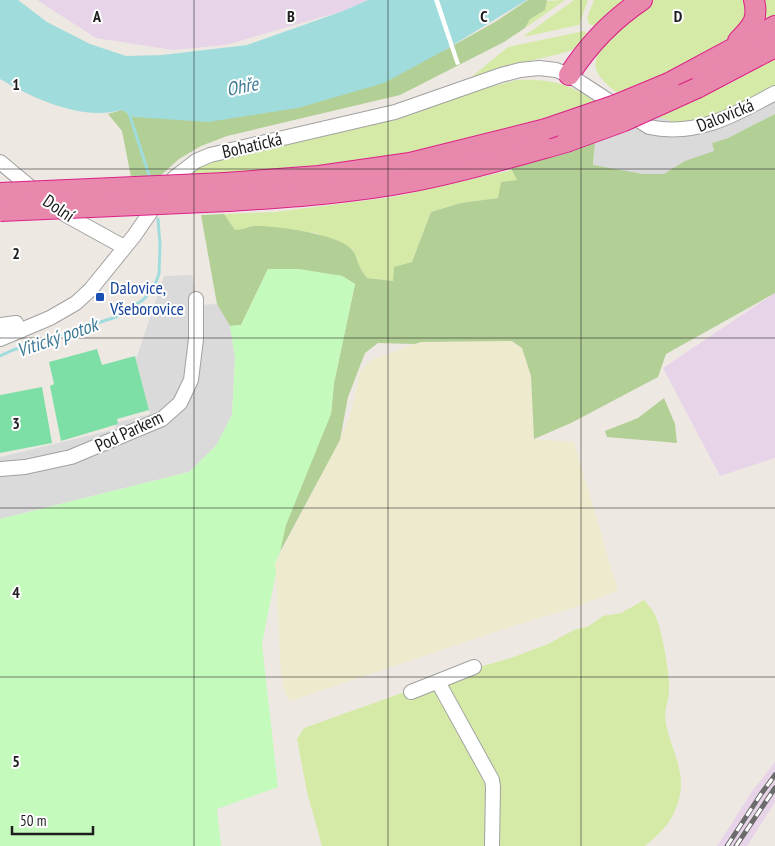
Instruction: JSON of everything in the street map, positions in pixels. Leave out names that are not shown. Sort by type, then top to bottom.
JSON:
[{"type":"highway","points":[[570,74],[595,40],[620,15],[642,0]]},
{"type":"highway","points":[[726,54],[752,26],[755,19],[754,0]]},
{"type":"highway","points":[[0,211],[226,192],[410,162],[546,129],[616,105],[726,54],[775,26]]},
{"type":"highway","points":[[0,193],[226,192],[323,194],[413,181],[494,162],[566,142],[624,121],[697,88],[775,47]]},
{"type":"street","name":"Bohatická","points":[[0,339],[18,327],[50,318],[76,303],[91,289],[134,236],[174,178],[196,161],[210,155],[395,112],[520,70],[539,68],[570,74]]},
{"type":"street","name":"Dalovická","points":[[570,74],[649,126],[659,129],[690,129],[708,125],[733,116],[775,93]]},
{"type":"street","name":"Dolní","points":[[0,162],[22,182],[66,215],[124,247]]},
{"type":"street","name":"Pod Parkem","points":[[0,468],[25,467],[71,457],[162,419],[180,403],[191,380],[196,339],[196,299]]},
{"type":"street","points":[[0,325],[18,327]]},
{"type":"street","points":[[411,692],[474,667]]},
{"type":"street","points":[[438,682],[492,780],[492,846]]},
{"type":"shaded area","points":[[37,0],[368,0],[343,11],[226,45],[173,50],[96,38]]},
{"type":"shaded area","points":[[775,85],[775,114],[728,138],[712,143],[717,164],[668,182],[592,183],[595,142],[669,110]]},
{"type":"shaded area","points":[[192,275],[198,305],[217,304],[230,326],[235,358],[232,415],[216,446],[189,472],[0,519],[0,457],[116,429],[115,423],[150,414],[136,359],[164,276]]},
{"type":"shaded area","points":[[775,293],[775,458],[720,476],[663,368]]},
{"type":"shaded area","points":[[512,341],[522,348],[531,376],[534,439],[574,442],[618,591],[570,609],[510,627],[290,701],[285,693],[281,672],[275,564],[340,440],[352,409],[360,371],[371,360],[421,342]]},
{"type":"shaded area","points":[[775,762],[775,802],[747,846],[717,846],[753,790]]},
{"type":"green space","points":[[528,0],[547,0],[545,10],[530,19],[525,28],[504,42],[400,95],[227,136],[201,146],[179,159],[160,176],[131,177],[122,131],[108,114],[122,110],[134,117],[445,50],[495,22]]},
{"type":"green space","points":[[565,0],[525,28],[530,19],[545,10],[546,1]]},
{"type":"green space","points":[[574,0],[588,0],[579,25],[523,37]]},
{"type":"green space","points":[[594,0],[628,0],[595,26],[589,24],[587,18]]},
{"type":"green space","points":[[653,0],[748,0],[752,12],[733,38],[693,62],[618,94],[597,72],[596,60],[598,54],[596,52],[638,11]]},
{"type":"green space","points":[[762,0],[775,0],[775,17],[765,18]]},
{"type":"green space","points":[[584,31],[587,34],[587,39],[572,50],[508,66],[469,79],[508,47]]},
{"type":"green space","points":[[775,59],[775,85],[717,115],[699,121],[669,123],[670,120],[654,116],[731,83]]},
{"type":"green space","points":[[517,80],[539,80],[567,86],[595,102],[447,147],[332,167],[186,176],[196,168],[211,161]]},
{"type":"green space","points":[[775,114],[775,293],[666,354],[658,377],[571,423],[534,439],[531,376],[522,348],[512,341],[421,342],[415,344],[378,343],[365,353],[348,397],[340,440],[280,552],[285,526],[331,414],[334,383],[355,284],[342,276],[299,270],[268,269],[241,325],[230,326],[217,304],[201,215],[224,214],[235,230],[263,226],[322,235],[346,245],[353,251],[367,278],[393,281],[394,267],[412,262],[431,212],[461,203],[498,198],[501,182],[517,180],[511,168],[570,152],[595,142],[593,165],[643,174],[664,174],[685,161],[714,151],[712,143],[728,138]]},
{"type":"green space","points":[[512,170],[518,180],[498,198],[461,203],[431,212],[412,262],[393,281],[367,278],[360,268],[353,250],[316,233],[251,226],[244,230],[235,230],[224,214],[275,212],[393,197]]},
{"type":"green space","points":[[268,269],[299,269],[342,276],[355,284],[334,383],[331,414],[286,525],[280,552],[275,564],[276,573],[262,644],[278,787],[217,809],[221,846],[0,846],[0,519],[189,472],[216,446],[232,415],[235,358],[230,326],[241,325]]},
{"type":"green space","points":[[97,349],[102,365],[135,356],[149,410],[117,419],[118,424],[61,441],[50,386],[54,384],[49,362]]},
{"type":"green space","points":[[42,387],[52,443],[0,453],[0,395]]},
{"type":"green space","points":[[664,398],[675,424],[677,443],[607,437],[605,431],[638,418]]},
{"type":"green space","points":[[644,600],[655,615],[665,652],[669,695],[665,719],[679,767],[681,785],[678,803],[672,817],[658,835],[645,846],[322,846],[307,792],[297,739],[304,728],[455,674],[511,658],[548,644],[574,630],[589,626],[603,616],[621,613]]},
{"type":"water","name":"Ohře","points":[[0,0],[18,0],[47,22],[90,44],[126,56],[162,55],[247,45],[343,11],[368,0],[527,0],[445,50],[384,83],[298,108],[208,122],[134,117],[122,110],[107,113],[91,113],[75,110],[28,94],[0,79]]},
{"type":"pier","points":[[434,0],[439,0],[460,64],[456,65]]},
{"type":"waterway","name":"Vitický potok","points":[[129,113],[150,178]]},
{"type":"waterway","name":"Vitický potok","points":[[0,356],[13,350],[116,317],[143,300],[154,287],[159,274],[160,245],[158,219]]},
{"type":"railway","points":[[727,846],[775,775]]},
{"type":"railway","points":[[736,846],[775,788]]},
{"type":"place","name":"Dalovice, Všeborovice","points":[[100,297]]}]
